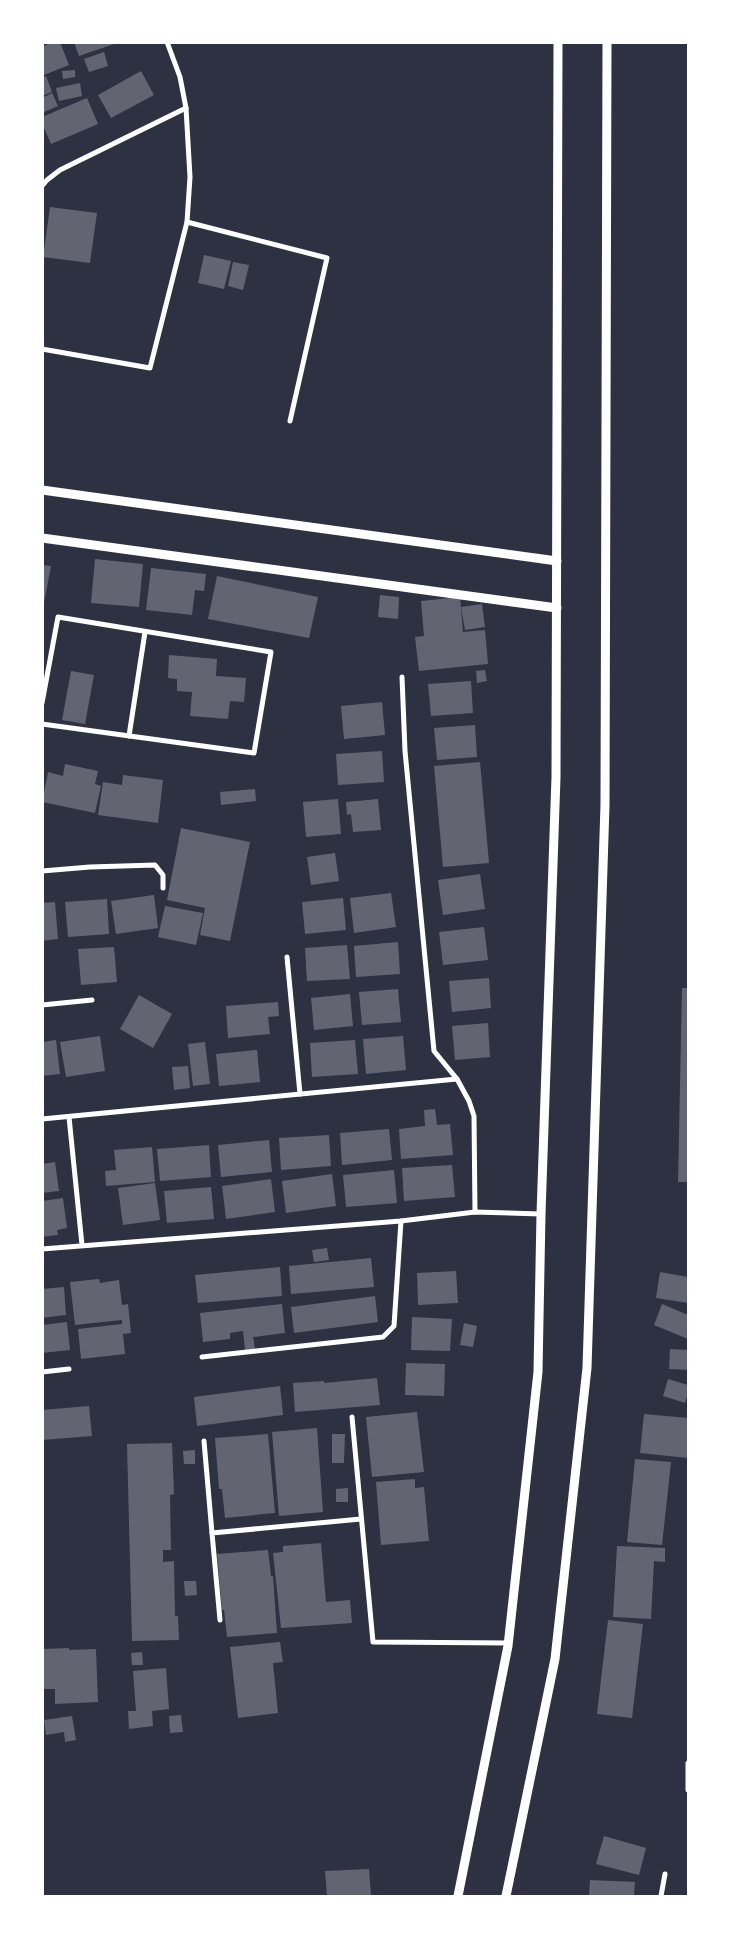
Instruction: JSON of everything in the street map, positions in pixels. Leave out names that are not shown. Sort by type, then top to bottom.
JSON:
[{"type":"street","points":[[42,349],[150,368],[187,222],[190,177],[186,108],[180,77],[167,42]]},
{"type":"street","points":[[458,1896],[508,1643],[538,1372],[541,1214],[556,777],[558,42]]},
{"type":"street","points":[[506,1896],[555,1659],[587,1368],[605,805],[607,42]]},
{"type":"street","points":[[42,186],[60,170],[186,108]]},
{"type":"street","points":[[187,222],[328,258],[290,421]]},
{"type":"street","points":[[42,490],[557,561]]},
{"type":"street","points":[[42,538],[557,608]]},
{"type":"street","points":[[42,703],[58,618],[271,652],[254,753],[42,724]]},
{"type":"street","points":[[129,736],[145,632]]},
{"type":"street","points":[[402,677],[405,751],[434,1051],[457,1078],[474,1116],[475,1212]]},
{"type":"street","points":[[42,871],[155,865],[163,875],[163,888]]},
{"type":"street","points":[[287,957],[300,1094]]},
{"type":"street","points":[[42,1005],[92,1000]]},
{"type":"street","points":[[42,1120],[457,1078]]},
{"type":"street","points":[[69,1117],[82,1245]]},
{"type":"street","points":[[42,1249],[401,1221],[475,1212],[541,1214]]},
{"type":"street","points":[[202,1358],[383,1337],[394,1326],[401,1221]]},
{"type":"street","points":[[42,1372],[69,1369]]},
{"type":"street","points":[[352,1417],[373,1642],[508,1643]]},
{"type":"street","points":[[204,1440],[220,1620]]},
{"type":"street","points":[[212,1533],[361,1519]]},
{"type":"street","points":[[688,1763],[688,1790]]},
{"type":"street","points":[[661,1896],[665,1874]]},
{"type":"building","points":[[53,42],[60,42],[69,65],[44,75],[42,47]]},
{"type":"building","points":[[74,42],[117,42],[117,43],[79,56]]},
{"type":"building","points":[[104,52],[108,66],[89,72],[84,59]]},
{"type":"building","points":[[75,70],[75,77],[63,79],[62,71]]},
{"type":"building","points":[[141,71],[154,95],[111,118],[98,95]]},
{"type":"building","points":[[46,76],[52,92],[42,96],[42,78]]},
{"type":"building","points":[[80,83],[82,96],[59,101],[56,88]]},
{"type":"building","points":[[52,93],[58,106],[42,113],[42,98]]},
{"type":"building","points":[[87,98],[98,124],[51,144],[42,123],[42,117]]},
{"type":"building","points":[[50,207],[97,213],[90,263],[43,257]]},
{"type":"building","points":[[204,255],[231,261],[224,289],[198,283]]},
{"type":"building","points":[[233,262],[249,265],[243,290],[228,286]]},
{"type":"building","points":[[95,559],[143,564],[139,607],[91,603]]},
{"type":"building","points":[[42,565],[51,566],[43,608],[42,608]]},
{"type":"building","points":[[151,568],[206,574],[204,591],[195,590],[192,615],[146,610]]},
{"type":"building","points":[[217,576],[318,597],[309,638],[208,619]]},
{"type":"building","points":[[380,595],[399,597],[398,619],[378,617]]},
{"type":"building","points":[[460,597],[463,632],[485,630],[488,664],[419,671],[415,637],[424,636],[421,601]]},
{"type":"building","points":[[482,604],[485,627],[465,630],[461,607]]},
{"type":"building","points":[[169,655],[217,659],[216,676],[246,678],[244,702],[230,701],[228,719],[190,716],[192,692],[177,691],[177,679],[168,678]]},
{"type":"building","points":[[485,670],[487,681],[477,683],[476,671]]},
{"type":"building","points":[[71,671],[94,675],[85,724],[62,720]]},
{"type":"building","points":[[471,681],[473,713],[431,716],[428,684]]},
{"type":"building","points":[[382,702],[385,735],[344,739],[341,706]]},
{"type":"building","points":[[475,725],[477,757],[437,760],[434,728]]},
{"type":"building","points":[[382,751],[384,782],[338,785],[336,754]]},
{"type":"building","points":[[480,762],[489,863],[443,867],[434,766]]},
{"type":"building","points":[[65,764],[98,771],[95,784],[101,786],[95,813],[42,802],[48,772],[63,776]]},
{"type":"building","points":[[123,775],[163,780],[158,823],[98,815],[103,782],[122,785]]},
{"type":"building","points":[[255,789],[256,801],[221,805],[220,792]]},
{"type":"building","points":[[338,799],[341,834],[306,837],[303,802]]},
{"type":"building","points":[[378,799],[381,830],[353,832],[351,814],[347,815],[346,802]]},
{"type":"building","points":[[181,828],[250,842],[230,941],[200,935],[205,908],[167,900]]},
{"type":"building","points":[[335,853],[339,881],[311,885],[307,857]]},
{"type":"building","points":[[480,874],[485,909],[443,915],[438,880]]},
{"type":"building","points":[[391,893],[396,927],[354,933],[350,898]]},
{"type":"building","points":[[154,895],[158,928],[116,934],[111,901]]},
{"type":"building","points":[[343,898],[346,930],[305,934],[302,902]]},
{"type":"building","points":[[107,899],[109,934],[68,937],[65,902]]},
{"type":"building","points":[[55,902],[58,939],[42,941],[42,903]]},
{"type":"building","points":[[165,906],[203,913],[196,945],[158,937]]},
{"type":"building","points":[[484,927],[488,960],[443,965],[439,932]]},
{"type":"building","points":[[398,942],[400,974],[356,977],[354,946]]},
{"type":"building","points":[[347,945],[350,979],[307,981],[305,948]]},
{"type":"building","points":[[114,947],[117,982],[81,985],[78,949]]},
{"type":"building","points":[[489,978],[491,1008],[452,1012],[449,981]]},
{"type":"building","points":[[682,988],[688,988],[688,1182],[678,1182]]},
{"type":"building","points":[[398,989],[401,1022],[362,1025],[359,992]]},
{"type":"building","points":[[350,994],[353,1026],[314,1030],[311,998]]},
{"type":"building","points":[[139,995],[172,1014],[153,1048],[120,1029]]},
{"type":"building","points":[[278,1002],[279,1016],[268,1017],[270,1034],[228,1038],[226,1006]]},
{"type":"building","points":[[488,1023],[490,1057],[455,1060],[452,1026]]},
{"type":"building","points":[[100,1036],[105,1071],[66,1077],[60,1042]]},
{"type":"building","points":[[403,1036],[406,1070],[366,1074],[363,1039]]},
{"type":"building","points":[[56,1040],[60,1074],[42,1076],[42,1042]]},
{"type":"building","points":[[355,1040],[358,1074],[312,1077],[310,1043]]},
{"type":"building","points":[[205,1042],[210,1084],[193,1086],[188,1044]]},
{"type":"building","points":[[257,1050],[260,1082],[219,1086],[216,1054]]},
{"type":"building","points":[[188,1066],[190,1088],[174,1090],[172,1067]]},
{"type":"building","points":[[435,1109],[437,1125],[450,1124],[453,1155],[401,1159],[399,1129],[425,1126],[424,1110]]},
{"type":"building","points":[[389,1129],[392,1160],[342,1165],[340,1133]]},
{"type":"building","points":[[329,1135],[331,1166],[281,1170],[279,1138]]},
{"type":"building","points":[[269,1140],[272,1172],[221,1177],[218,1145]]},
{"type":"building","points":[[209,1145],[211,1177],[160,1181],[157,1149]]},
{"type":"building","points":[[152,1147],[155,1182],[106,1186],[105,1171],[116,1170],[114,1150]]},
{"type":"building","points":[[55,1162],[59,1191],[42,1193],[42,1164]]},
{"type":"building","points":[[452,1165],[455,1197],[404,1201],[402,1168]]},
{"type":"building","points":[[394,1170],[397,1203],[346,1207],[343,1175]]},
{"type":"building","points":[[332,1174],[336,1206],[286,1213],[282,1181]]},
{"type":"building","points":[[271,1179],[275,1212],[226,1219],[222,1186]]},
{"type":"building","points":[[155,1183],[160,1220],[123,1225],[118,1188]]},
{"type":"building","points":[[211,1187],[214,1219],[167,1223],[164,1191]]},
{"type":"building","points":[[63,1198],[67,1228],[57,1230],[58,1235],[42,1237],[42,1201]]},
{"type":"building","points":[[327,1248],[329,1260],[314,1262],[312,1250]]},
{"type":"building","points":[[371,1258],[374,1287],[291,1294],[289,1266]]},
{"type":"building","points":[[280,1267],[282,1296],[198,1303],[195,1275]]},
{"type":"building","points":[[456,1271],[458,1303],[418,1305],[417,1273]]},
{"type":"building","points":[[660,1272],[688,1277],[688,1303],[656,1298]]},
{"type":"building","points":[[99,1279],[100,1283],[119,1280],[122,1305],[128,1304],[131,1333],[123,1334],[125,1354],[81,1359],[78,1329],[122,1324],[122,1320],[75,1325],[70,1282]]},
{"type":"building","points":[[64,1287],[66,1315],[42,1318],[42,1289]]},
{"type":"building","points":[[375,1296],[378,1322],[294,1333],[291,1307]]},
{"type":"building","points":[[282,1304],[285,1333],[253,1337],[255,1349],[245,1350],[243,1331],[230,1333],[230,1339],[203,1342],[200,1313]]},
{"type":"building","points":[[662,1304],[688,1315],[688,1339],[654,1325]]},
{"type":"building","points":[[412,1317],[452,1319],[450,1351],[411,1350]]},
{"type":"building","points":[[67,1322],[70,1350],[42,1353],[42,1325]]},
{"type":"building","points":[[464,1323],[477,1326],[473,1347],[460,1345]]},
{"type":"building","points":[[670,1349],[688,1350],[688,1370],[669,1369]]},
{"type":"building","points":[[406,1363],[445,1364],[444,1396],[405,1395]]},
{"type":"building","points":[[377,1378],[380,1405],[295,1412],[293,1383],[324,1381],[324,1383]]},
{"type":"building","points":[[668,1379],[688,1385],[685,1403],[663,1396]]},
{"type":"building","points":[[280,1386],[283,1415],[197,1426],[194,1397]]},
{"type":"building","points":[[89,1406],[92,1436],[42,1440],[42,1410]]},
{"type":"building","points":[[417,1412],[424,1472],[372,1477],[366,1417]]},
{"type":"building","points":[[644,1414],[688,1418],[688,1458],[640,1453]]},
{"type":"building","points":[[317,1428],[323,1512],[279,1516],[272,1432]]},
{"type":"building","points":[[268,1434],[275,1513],[225,1518],[222,1489],[219,1489],[215,1438]]},
{"type":"building","points":[[332,1434],[345,1434],[344,1463],[332,1463]]},
{"type":"building","points":[[172,1443],[174,1494],[170,1495],[171,1550],[163,1550],[163,1562],[174,1561],[175,1616],[178,1616],[179,1640],[132,1641],[127,1444]]},
{"type":"building","points":[[195,1450],[195,1464],[184,1464],[183,1451]]},
{"type":"building","points":[[635,1459],[671,1462],[662,1545],[627,1542]]},
{"type":"building","points":[[415,1479],[415,1488],[424,1487],[429,1541],[381,1545],[376,1482]]},
{"type":"building","points":[[348,1488],[348,1502],[336,1502],[336,1489]]},
{"type":"building","points":[[321,1543],[326,1602],[350,1600],[352,1623],[281,1628],[273,1553],[283,1552],[283,1546]]},
{"type":"building","points":[[617,1546],[665,1548],[665,1562],[654,1561],[651,1619],[613,1617]]},
{"type":"building","points":[[268,1550],[271,1576],[273,1576],[277,1633],[227,1637],[224,1610],[222,1610],[217,1554]]},
{"type":"building","points":[[184,1581],[196,1581],[197,1595],[185,1596]]},
{"type":"building","points":[[608,1620],[643,1624],[632,1718],[597,1714]]},
{"type":"building","points":[[280,1642],[283,1662],[273,1663],[278,1713],[238,1718],[230,1647]]},
{"type":"building","points":[[69,1648],[69,1650],[96,1649],[98,1702],[55,1704],[55,1689],[42,1689],[42,1649]]},
{"type":"building","points":[[142,1652],[143,1665],[132,1665],[131,1653]]},
{"type":"building","points":[[166,1668],[169,1709],[152,1711],[153,1726],[129,1729],[128,1711],[136,1711],[133,1671]]},
{"type":"building","points":[[181,1715],[183,1732],[170,1733],[169,1716]]},
{"type":"building","points":[[72,1716],[76,1740],[65,1742],[64,1732],[46,1735],[44,1720]]},
{"type":"building","points":[[604,1836],[646,1848],[639,1875],[596,1864]]},
{"type":"building","points":[[369,1869],[371,1896],[327,1896],[325,1871]]},
{"type":"building","points":[[590,1880],[635,1882],[634,1896],[589,1896]]}]
